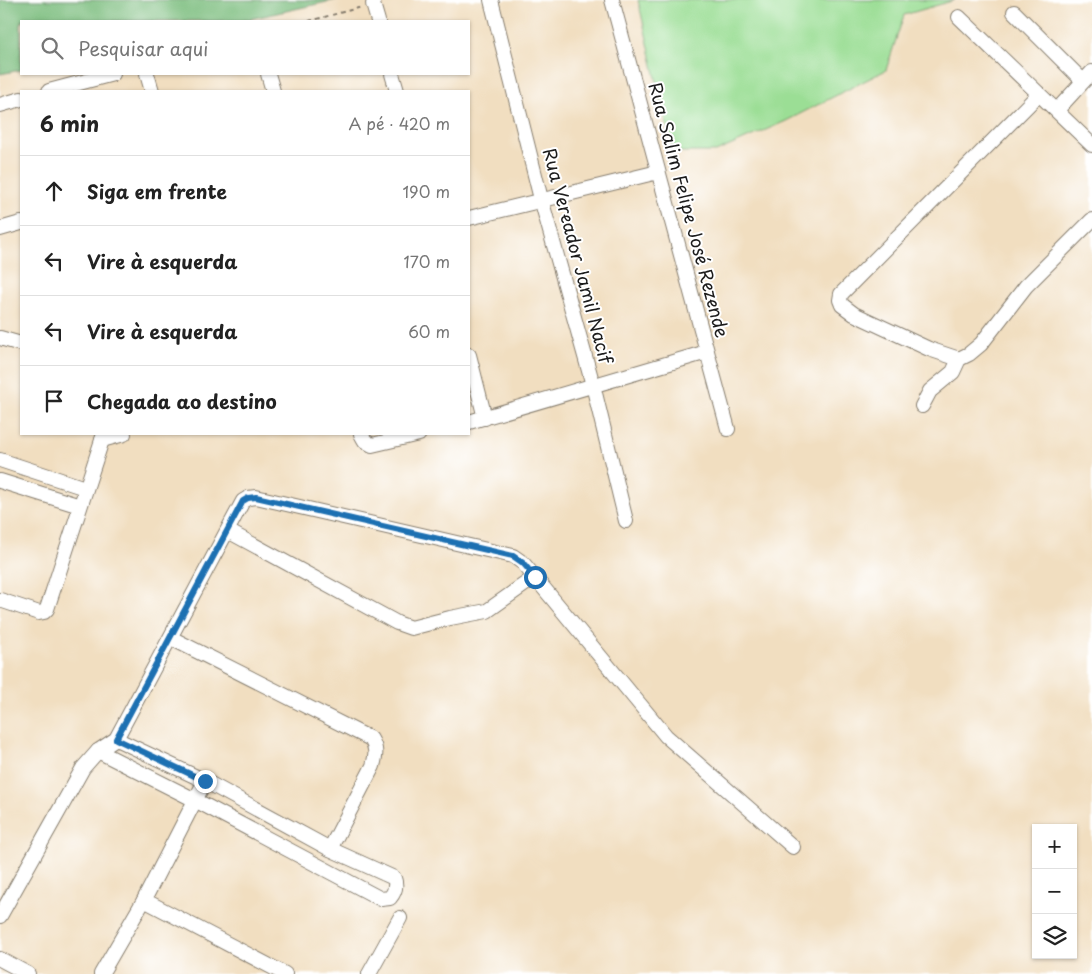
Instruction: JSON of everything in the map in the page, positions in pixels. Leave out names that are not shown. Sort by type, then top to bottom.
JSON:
[{"type":"street","name":"Rua Vereador Jamil Nacif","points":[[491,0],[541,199],[593,385],[626,521]]},
{"type":"street","name":"Rua Salim Felipe José Rezende","points":[[612,0],[728,429]]},
{"type":"street","points":[[373,4],[378,20]]},
{"type":"street","points":[[1014,12],[1087,76],[1057,110]]},
{"type":"street","points":[[959,18],[1092,145]]},
{"type":"street","points":[[53,90],[108,75]]},
{"type":"street","points":[[147,75],[152,90]]},
{"type":"street","points":[[268,75],[273,90]]},
{"type":"street","points":[[392,75],[397,90]]},
{"type":"street","points":[[959,359],[929,349],[854,314],[842,306],[841,294],[1039,94]]},
{"type":"street","points":[[0,105],[20,99]]},
{"type":"street","points":[[470,218],[658,172]]},
{"type":"street","points":[[922,406],[930,392],[953,372],[959,359],[969,354],[981,344],[1026,286],[1092,220]]},
{"type":"street","points":[[0,229],[20,223]]},
{"type":"street","points":[[470,422],[707,352]]},
{"type":"street","points":[[470,360],[485,418]]},
{"type":"street","points":[[0,600],[39,613],[44,612],[47,608],[103,437],[117,435]]},
{"type":"street","points":[[362,435],[364,441],[372,445],[415,435]]},
{"type":"street","points":[[0,460],[86,488]]},
{"type":"street","points":[[0,481],[80,506]]},
{"type":"street","points":[[0,916],[83,768],[98,751],[116,739],[243,501],[256,497],[513,556],[523,563],[535,577],[666,736],[793,847]]},
{"type":"street","points":[[228,531],[388,618],[411,628],[488,611],[535,577]]},
{"type":"street","points":[[171,638],[371,739],[376,755],[373,766],[330,849]]},
{"type":"street","points":[[98,751],[195,800],[380,899],[390,898],[396,889],[394,878],[330,849],[205,781],[116,739]]},
{"type":"street","points":[[101,974],[144,900],[205,781]]},
{"type":"street","points":[[144,900],[285,974]]},
{"type":"street","points":[[369,974],[400,918]]},
{"type":"street","points":[[0,959],[28,974]]},
{"type":"path","points":[[312,20],[373,4]]},
{"type":"green space","points":[[0,0],[336,0],[246,20],[20,20],[20,70],[0,74]]},
{"type":"green space","points":[[638,0],[955,0],[904,15],[886,70],[786,121],[716,152],[673,152]]},
{"type":"route","points":[[205,781],[116,739],[243,501],[256,497],[513,556],[523,563],[535,577]]}]
